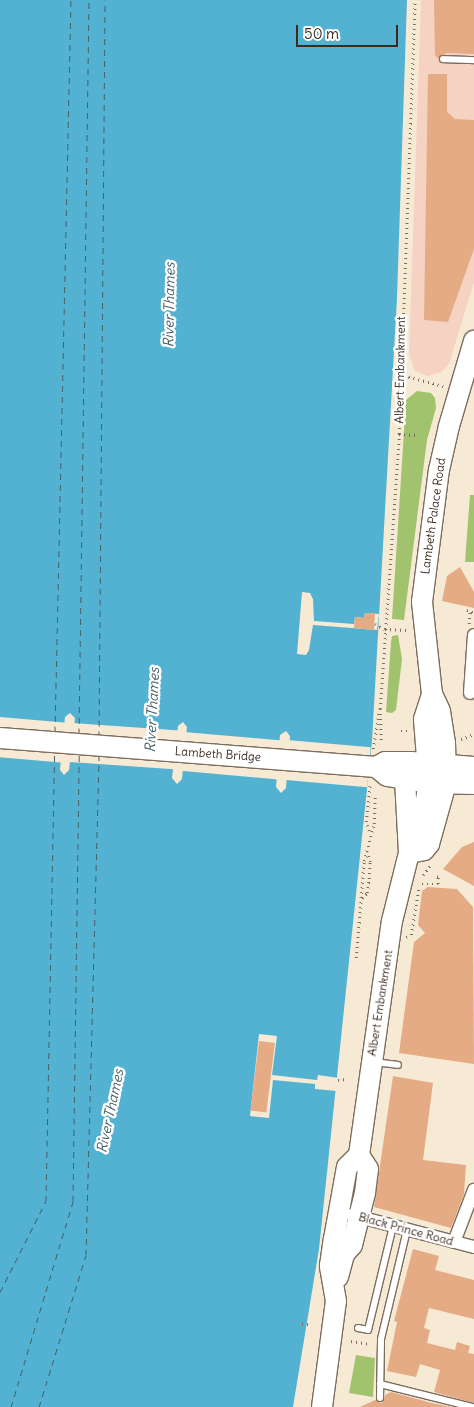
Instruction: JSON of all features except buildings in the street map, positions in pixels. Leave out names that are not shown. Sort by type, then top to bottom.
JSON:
[{"type":"main road","name":"Lambeth Palace Road","points":[[437,783],[440,711],[432,694],[423,626],[425,566],[448,426],[474,341]]},
{"type":"main road","name":"Lambeth Bridge","points":[[0,738],[372,767],[385,762],[437,763],[474,767]]},
{"type":"main road","name":"Lambeth Bridge","points":[[372,767],[387,776],[437,783],[474,784]]},
{"type":"main road","name":"Albert Embankment","points":[[322,1407],[336,1294],[330,1266],[347,1167],[359,1155],[392,921],[409,850],[405,779]]},
{"type":"main road","points":[[409,850],[424,850],[429,844],[437,783]]},
{"type":"main road","name":"Albert Embankment","points":[[336,1294],[355,1266],[357,1256],[352,1244],[360,1218],[368,1169],[359,1155]]},
{"type":"street","points":[[470,693],[474,635]]},
{"type":"street","points":[[454,1242],[474,1190]]},
{"type":"street","name":"Black Prince Road","points":[[340,1206],[360,1218],[474,1247]]},
{"type":"lane","points":[[444,59],[474,60]]},
{"type":"lane","points":[[371,1062],[398,1065]]},
{"type":"lane","points":[[358,1328],[368,1330],[393,1226]]},
{"type":"lane","points":[[380,1398],[380,1344],[407,1230]]},
{"type":"lane","points":[[380,1384],[472,1407]]},
{"type":"path","name":"Albert Embankment","points":[[381,740],[380,709],[398,434],[415,0]]},
{"type":"path","points":[[399,374],[439,385]]},
{"type":"path","points":[[398,434],[417,435]]},
{"type":"path","points":[[467,610],[474,613]]},
{"type":"path","points":[[375,624],[385,629],[406,630]]},
{"type":"path","points":[[369,832],[366,822],[380,709]]},
{"type":"path","points":[[455,742],[474,734]]},
{"type":"path","points":[[356,958],[366,850],[369,832],[374,824],[375,796]]},
{"type":"path","points":[[361,899],[367,893],[370,862],[366,850]]},
{"type":"path","points":[[422,884],[438,884],[438,878],[435,877]]},
{"type":"path","points":[[338,1080],[346,1080]]},
{"type":"path","points":[[302,1323],[312,1324]]},
{"type":"path","points":[[351,1341],[380,1344]]},
{"type":"shaded area","points":[[421,0],[474,0],[474,282],[449,364],[441,372],[428,376],[415,371],[409,354]]},
{"type":"green space","points":[[417,391],[431,393],[435,398],[436,408],[427,440],[404,620],[392,619],[406,400]]},
{"type":"green space","points":[[470,495],[474,495],[474,562],[465,562]]},
{"type":"green space","points":[[398,635],[402,659],[396,710],[392,713],[386,712],[391,642],[392,636]]},
{"type":"green space","points":[[356,1355],[375,1358],[373,1397],[349,1393]]},
{"type":"water","name":"River Thames","points":[[0,0],[407,0],[397,298],[372,741],[319,1249],[293,1407],[0,1407]],"holes":[[[70,713],[75,718],[69,770],[64,775],[60,770],[65,717]],[[183,722],[187,727],[182,779],[177,784],[172,778],[178,726]],[[286,731],[290,736],[286,788],[281,793],[276,787],[280,735]]]},
{"type":"pier","points":[[302,592],[310,593],[313,599],[314,621],[354,624],[355,617],[364,618],[365,613],[379,614],[377,630],[313,625],[309,650],[306,655],[297,654]]},
{"type":"pier","points":[[0,717],[67,723],[63,763],[0,757]]},
{"type":"pier","points":[[72,723],[180,731],[177,769],[69,762]]},
{"type":"pier","points":[[184,732],[282,741],[278,779],[181,771]]},
{"type":"pier","points":[[287,740],[371,747],[367,787],[284,780]]},
{"type":"pier","points":[[259,1034],[277,1036],[272,1075],[317,1080],[318,1075],[339,1078],[337,1091],[315,1089],[315,1084],[273,1080],[269,1118],[250,1116]]},
{"type":"ferry route","points":[[55,732],[71,0]]},
{"type":"ferry route","points":[[79,734],[89,0]]},
{"type":"ferry route","points":[[99,737],[105,0]]},
{"type":"ferry route","points":[[0,1292],[46,1201],[55,751]]},
{"type":"ferry route","points":[[11,1407],[73,1201],[79,753]]},
{"type":"ferry route","points":[[39,1407],[86,1255],[99,756]]}]
